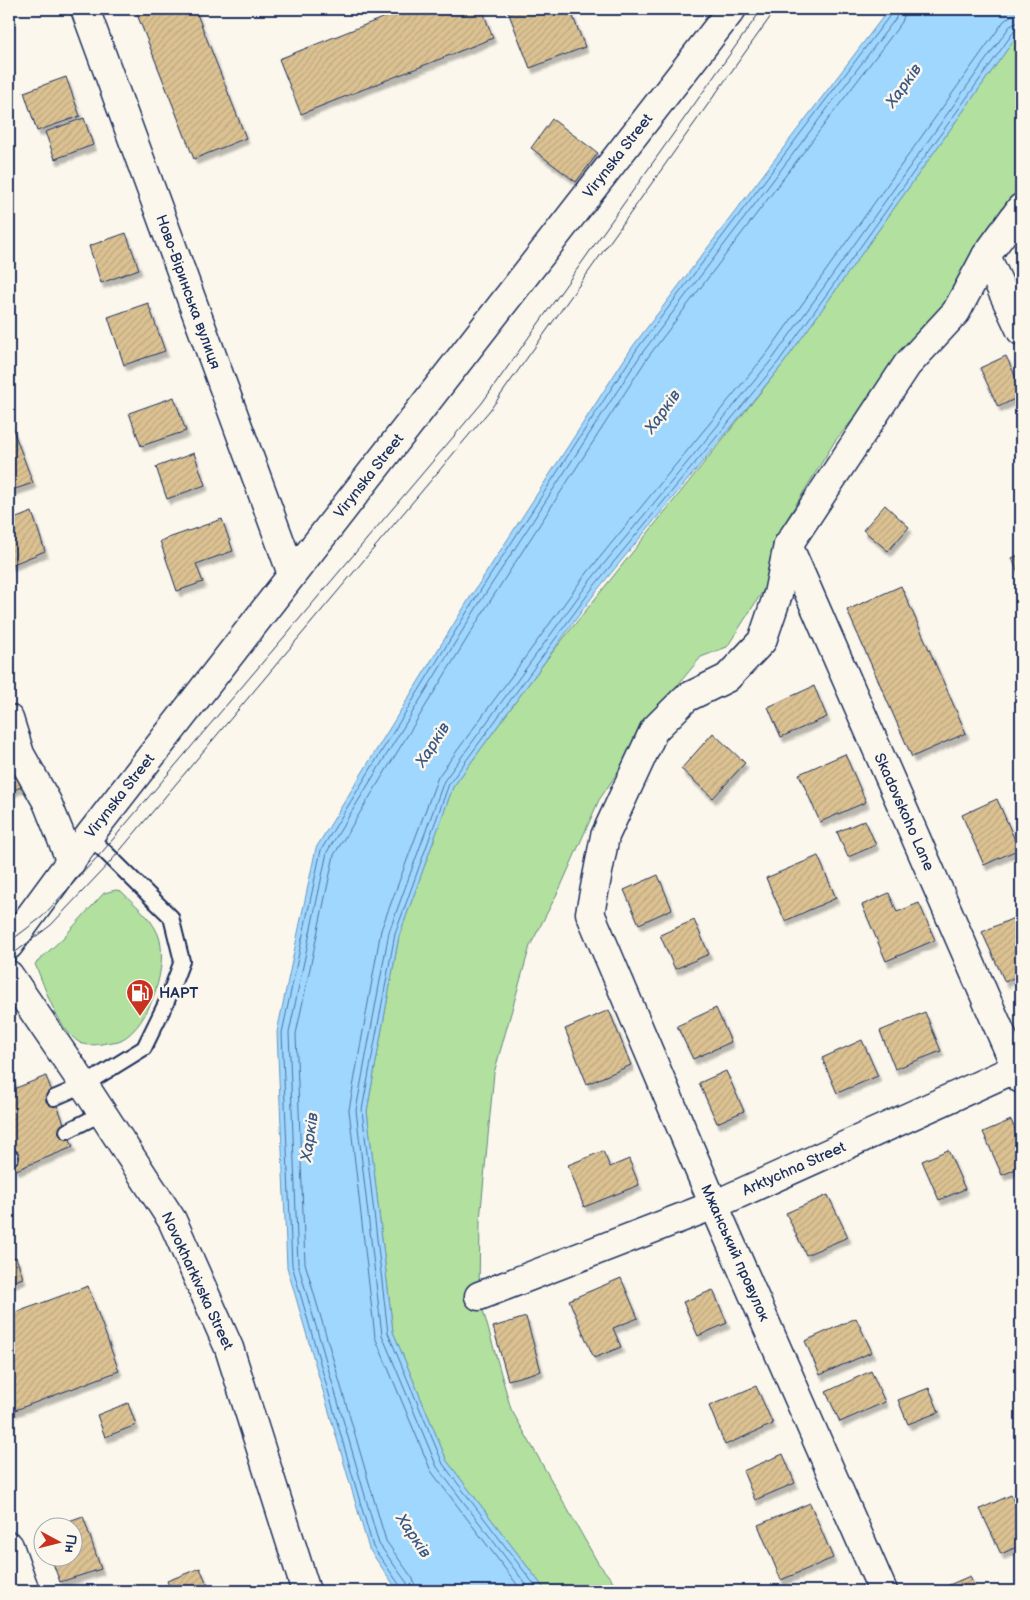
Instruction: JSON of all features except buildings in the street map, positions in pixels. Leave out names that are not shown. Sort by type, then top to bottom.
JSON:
[{"type":"street","name":"Ново-Віринська вулиця","points":[[85,9],[292,574]]},
{"type":"street","name":"Virynska Street","points":[[9,945],[89,836],[732,9]]},
{"type":"street","points":[[788,545],[907,365],[956,312],[986,256],[1021,208]]},
{"type":"street","points":[[986,256],[1021,330]]},
{"type":"street","name":"Мжанський провулок","points":[[788,545],[778,594],[762,641],[727,678],[686,698],[654,730],[605,836],[590,913],[714,1205],[883,1591]]},
{"type":"street","name":"Skadovskoho Lane","points":[[788,545],[1020,1071]]},
{"type":"street","points":[[9,719],[20,754],[47,802],[70,862]]},
{"type":"street","name":"Novokharkivska Street","points":[[9,975],[103,1113],[172,1220],[229,1348],[306,1591]]},
{"type":"street","name":"Arktychna Street","points":[[479,1296],[714,1205],[1020,1071]]},
{"type":"street","points":[[9,1546],[25,1591]]},
{"type":"lane","points":[[54,1098],[84,1085],[144,1048],[167,1001],[182,962],[171,917],[89,836]]},
{"type":"lane","points":[[67,1131],[103,1113]]},
{"type":"green space","points":[[1021,30],[1021,192],[963,273],[936,320],[835,441],[781,529],[770,580],[727,647],[701,657],[672,692],[599,800],[561,886],[530,946],[494,1073],[480,1220],[479,1296],[511,1409],[598,1563],[621,1591],[546,1591],[447,1461],[393,1332],[367,1111],[399,936],[453,787],[547,659],[783,364]]},
{"type":"green space","points":[[116,890],[121,891],[147,916],[158,934],[161,946],[159,977],[149,1008],[141,1022],[131,1033],[118,1041],[96,1045],[83,1044],[72,1036],[58,1018],[35,964],[63,938],[104,893]]},
{"type":"water","name":"Харків","points":[[889,9],[1021,9],[1021,30],[783,364],[598,589],[453,787],[399,936],[367,1111],[393,1332],[447,1461],[546,1591],[398,1591],[369,1549],[287,1267],[277,1032],[316,848],[471,596],[633,346]]},
{"type":"tram line","points":[[9,942],[42,917],[103,851],[482,403],[762,9]]},
{"type":"tram line","points":[[9,957],[51,925],[112,860],[490,410],[776,9]]},
{"type":"place","name":"НАРТ","points":[[140,1017]]}]
